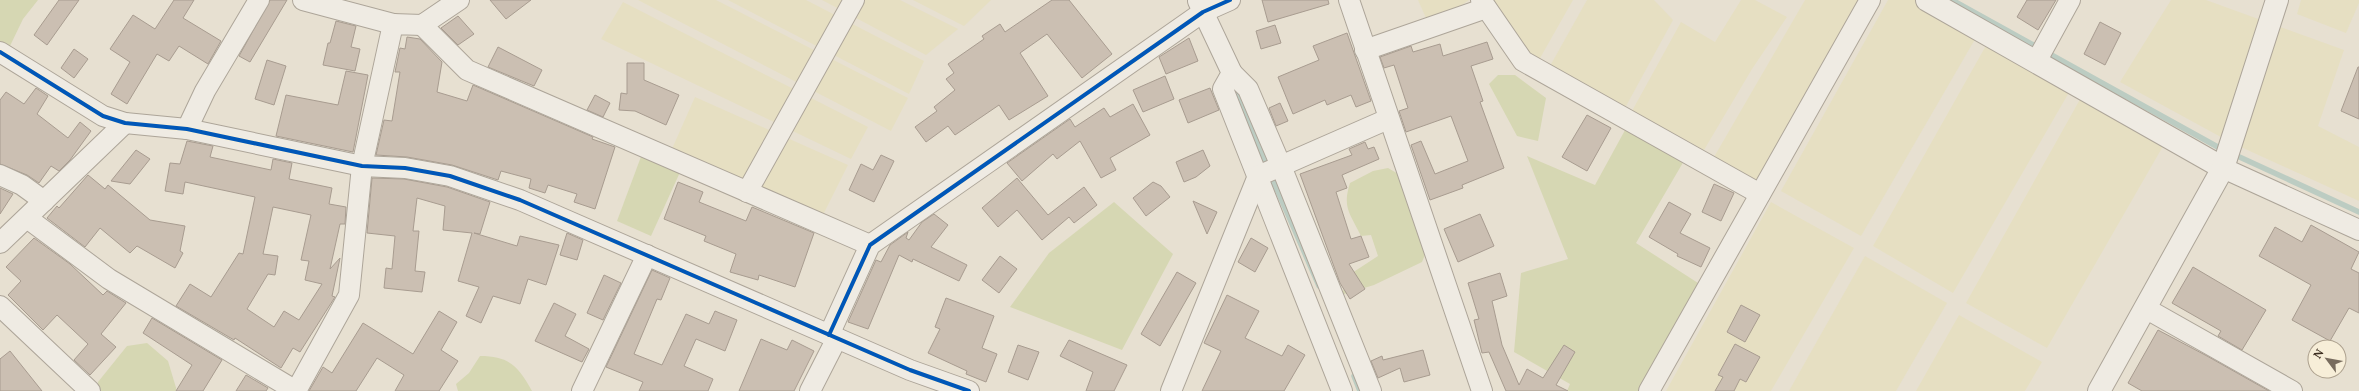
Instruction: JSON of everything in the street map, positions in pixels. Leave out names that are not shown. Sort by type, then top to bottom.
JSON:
[{"type":"street","points":[[187,129],[205,91],[259,0]]},
{"type":"street","points":[[303,0],[393,24],[422,26],[459,0]]},
{"type":"street","points":[[747,192],[854,0]]},
{"type":"street","points":[[810,391],[870,245],[1201,6],[1230,0]]},
{"type":"street","points":[[1349,0],[1388,119],[1482,391]]},
{"type":"street","points":[[1649,391],[1870,0]]},
{"type":"street","points":[[2036,62],[2070,0]]},
{"type":"street","points":[[2099,391],[2222,168],[2277,0]]},
{"type":"street","points":[[1933,2],[2222,168],[2359,230]]},
{"type":"street","points":[[1365,50],[1483,4],[1523,61],[1760,194]]},
{"type":"street","points":[[1201,6],[1232,73],[1248,89],[1281,166],[1371,391]]},
{"type":"street","points":[[27,218],[110,279],[296,391],[349,295],[362,166],[393,24]]},
{"type":"street","points":[[422,26],[467,70],[870,245]]},
{"type":"street","points":[[1,54],[103,116],[125,124],[187,129],[362,166],[405,168],[450,176],[520,200],[910,370],[969,391]]},
{"type":"street","points":[[1232,73],[1224,89],[1258,176],[1335,386]]},
{"type":"street","points":[[1171,391],[1258,176],[1388,119]]},
{"type":"street","points":[[0,243],[125,124]]},
{"type":"street","points":[[0,175],[22,185],[44,201]]},
{"type":"street","points":[[587,390],[647,255]]},
{"type":"street","points":[[0,306],[90,391]]},
{"type":"street","points":[[2145,308],[2292,391]]},
{"type":"shaded area","points":[[638,0],[716,0],[908,98],[891,131]]},
{"type":"shaded area","points":[[728,0],[806,0],[924,61],[909,94]]},
{"type":"shaded area","points":[[822,0],[900,0],[958,29],[926,55]]},
{"type":"shaded area","points":[[913,0],[991,0],[964,26]]},
{"type":"shaded area","points":[[1418,0],[1469,0],[1430,27]]},
{"type":"shaded area","points":[[1482,0],[1573,0],[1535,67]]},
{"type":"shaded area","points":[[1587,0],[1654,0],[1673,20],[1625,108],[1550,66]]},
{"type":"shaded area","points":[[1741,0],[1755,0],[1787,17],[1752,69],[1704,150],[1632,111],[1681,22],[1715,42]]},
{"type":"shaded area","points":[[1805,0],[1867,0],[1765,186],[1714,157]]},
{"type":"shaded area","points":[[1888,0],[1917,0],[1978,34],[1861,236],[1781,191]]},
{"type":"shaded area","points":[[2171,0],[2206,0],[2344,50],[2318,126],[2359,147],[2359,201],[2230,142],[2120,82]]},
{"type":"shaded area","points":[[2301,0],[2359,0],[2359,3],[2346,33],[2297,14]]},
{"type":"shaded area","points":[[623,2],[868,127],[851,159],[601,39]]},
{"type":"shaded area","points":[[1988,42],[2071,89],[1953,293],[1873,246]]},
{"type":"shaded area","points":[[2083,94],[2166,141],[2047,348],[1966,303]]},
{"type":"shaded area","points":[[695,97],[848,165],[823,215],[671,151]]},
{"type":"shaded area","points":[[1771,202],[1854,248],[1771,391],[1666,391]]},
{"type":"shaded area","points":[[1865,256],[1947,303],[1896,391],[1789,391]]},
{"type":"shaded area","points":[[1959,315],[2042,362],[2025,391],[1916,391]]},
{"type":"green space","points":[[0,0],[38,0],[23,19],[9,48],[0,43]]},
{"type":"green space","points":[[1498,75],[1515,75],[1546,98],[1538,141],[1517,136],[1489,84]]},
{"type":"green space","points":[[1630,121],[1688,154],[1636,243],[1698,283],[1640,391],[1567,391],[1570,384],[1514,352],[1521,273],[1568,259],[1527,156],[1595,185]]},
{"type":"green space","points":[[642,154],[681,170],[651,236],[617,221]]},
{"type":"green space","points":[[1388,168],[1400,175],[1430,243],[1422,262],[1374,285],[1341,295],[1352,273],[1378,256],[1371,235],[1361,236],[1348,210],[1347,199],[1350,183],[1373,171]]},
{"type":"green space","points":[[1114,202],[1173,254],[1122,350],[1010,307],[1049,253]]},
{"type":"green space","points":[[147,343],[168,361],[177,391],[98,391],[98,382],[127,346]]},
{"type":"green space","points":[[480,356],[490,356],[506,360],[512,364],[522,375],[532,391],[458,391],[456,384],[469,373]]},
{"type":"building","points":[[59,0],[79,0],[47,45],[34,35]]},
{"type":"building","points":[[174,0],[194,0],[183,18],[221,41],[208,64],[179,46],[169,61],[157,54],[127,104],[111,94],[130,62],[110,49],[133,15],[155,29]]},
{"type":"building","points":[[270,0],[287,0],[250,62],[239,56]]},
{"type":"building","points":[[490,0],[531,0],[506,19]]},
{"type":"building","points":[[1052,0],[1069,0],[1112,54],[1082,78],[1047,34],[1020,53],[1048,96],[1009,120],[999,105],[955,135],[948,126],[926,142],[915,127],[937,111],[934,107],[955,90],[946,79],[954,73],[948,64],[984,39],[982,36],[1000,24],[1005,32]]},
{"type":"building","points":[[1262,0],[1328,0],[1329,4],[1268,22]]},
{"type":"building","points":[[2027,0],[2056,0],[2038,30],[2017,17]]},
{"type":"building","points":[[458,16],[474,34],[458,45],[441,28]]},
{"type":"building","points":[[336,21],[356,26],[351,47],[360,49],[355,71],[323,65],[328,43],[330,43]]},
{"type":"building","points":[[2100,22],[2121,33],[2105,65],[2084,54]]},
{"type":"building","points":[[1275,25],[1281,43],[1261,49],[1256,31]]},
{"type":"building","points":[[1347,33],[1371,101],[1356,107],[1351,95],[1327,105],[1325,100],[1293,114],[1278,77],[1319,60],[1313,46]]},
{"type":"building","points":[[407,37],[420,39],[442,62],[437,92],[467,101],[473,85],[593,137],[592,139],[615,147],[595,209],[574,202],[577,194],[548,185],[545,193],[529,188],[531,179],[501,171],[498,180],[452,165],[407,157],[376,155],[384,120],[392,121],[400,72],[395,72],[400,48],[405,49]]},
{"type":"building","points":[[1189,38],[1198,61],[1166,74],[1159,57]]},
{"type":"building","points":[[1487,42],[1493,59],[1471,66],[1483,101],[1480,102],[1504,168],[1462,185],[1463,188],[1430,200],[1411,145],[1421,141],[1435,174],[1468,161],[1451,116],[1406,132],[1399,111],[1408,108],[1394,65],[1384,68],[1380,57],[1411,46],[1413,52],[1440,44],[1443,56]]},
{"type":"building","points":[[498,47],[542,70],[534,86],[488,67]]},
{"type":"building","points":[[74,49],[88,59],[74,78],[61,68]]},
{"type":"building","points":[[267,60],[286,66],[274,105],[255,99]]},
{"type":"building","points":[[627,63],[644,63],[644,80],[679,95],[666,125],[635,111],[619,110],[621,93],[627,94]]},
{"type":"building","points":[[2359,67],[2359,119],[2341,111]]},
{"type":"building","points":[[346,71],[368,75],[353,152],[276,136],[286,95],[338,105]]},
{"type":"building","points":[[1165,76],[1174,99],[1143,112],[1133,90]]},
{"type":"building","points":[[36,88],[48,96],[37,114],[68,138],[80,122],[91,131],[70,160],[59,171],[51,166],[39,183],[27,175],[0,164],[0,100],[6,92],[24,104]]},
{"type":"building","points":[[1210,88],[1219,110],[1188,123],[1179,100]]},
{"type":"building","points":[[595,95],[610,103],[603,117],[587,110]]},
{"type":"building","points":[[1280,103],[1288,121],[1276,126],[1269,108]]},
{"type":"building","points":[[1133,104],[1150,135],[1110,158],[1116,170],[1101,178],[1080,141],[1057,159],[1053,154],[1022,181],[1007,163],[1070,119],[1075,127],[1104,108],[1110,117]]},
{"type":"building","points":[[1587,115],[1611,128],[1587,171],[1562,157]]},
{"type":"building","points":[[187,141],[213,146],[210,157],[271,170],[273,159],[292,163],[289,179],[332,188],[329,204],[346,207],[345,224],[340,224],[330,269],[340,258],[332,296],[335,297],[300,352],[293,348],[281,368],[235,338],[234,340],[176,306],[190,284],[211,297],[239,253],[243,254],[255,197],[185,182],[183,194],[165,191],[170,163],[180,164]],"holes":[[[273,207],[311,215],[301,260],[309,261],[305,280],[322,284],[299,320],[284,311],[274,327],[247,309],[268,274],[275,275],[278,256],[263,254]]]},
{"type":"building","points":[[1365,142],[1368,149],[1374,147],[1379,159],[1342,175],[1347,188],[1336,192],[1351,239],[1361,236],[1369,257],[1349,264],[1365,289],[1350,299],[1340,283],[1300,174],[1352,155],[1349,149]]},
{"type":"building","points":[[136,150],[150,159],[130,184],[111,181]]},
{"type":"building","points":[[1203,150],[1210,166],[1196,177],[1184,182],[1176,162]]},
{"type":"building","points":[[881,155],[894,161],[874,202],[849,190],[861,164],[873,170]]},
{"type":"building","points":[[88,175],[105,189],[108,185],[150,220],[185,226],[180,251],[183,253],[175,268],[137,246],[130,253],[100,228],[85,247],[47,218],[57,206],[59,208]]},
{"type":"building","points":[[372,178],[404,179],[447,187],[490,202],[480,234],[474,233],[517,246],[520,236],[559,245],[546,285],[528,279],[520,304],[493,296],[481,323],[466,316],[479,287],[458,281],[472,233],[443,230],[445,206],[417,198],[413,231],[419,231],[415,271],[425,272],[422,292],[384,288],[386,268],[392,269],[395,236],[367,233]]},
{"type":"building","points":[[1017,178],[1048,215],[1084,187],[1097,205],[1074,223],[1069,217],[1042,240],[1017,210],[998,227],[982,208]]},
{"type":"building","points":[[678,182],[703,192],[699,202],[746,221],[752,207],[814,233],[795,287],[759,275],[758,280],[730,272],[736,254],[704,241],[706,236],[664,219]]},
{"type":"building","points":[[1153,182],[1161,186],[1170,197],[1146,216],[1133,198]]},
{"type":"building","points":[[1714,184],[1734,193],[1721,221],[1702,212]]},
{"type":"building","points":[[0,188],[13,194],[0,214]]},
{"type":"building","points":[[1193,201],[1217,212],[1207,234]]},
{"type":"building","points":[[1669,202],[1691,214],[1680,233],[1710,248],[1701,267],[1677,256],[1678,254],[1649,237]]},
{"type":"building","points":[[934,214],[948,225],[931,247],[967,265],[959,281],[913,259],[912,262],[899,255],[868,329],[848,322],[876,260],[881,262],[890,245],[908,232],[906,238],[909,240],[922,222]]},
{"type":"building","points":[[1480,214],[1494,246],[1458,262],[1444,229]]},
{"type":"building","points":[[2311,225],[2359,252],[2351,269],[2359,273],[2359,313],[2349,308],[2331,339],[2326,339],[2292,320],[2311,285],[2259,256],[2275,227],[2302,242]]},
{"type":"building","points":[[567,233],[583,240],[577,260],[560,255]]},
{"type":"building","points":[[34,238],[70,264],[103,295],[107,291],[126,303],[101,334],[116,347],[90,375],[74,360],[88,344],[57,315],[43,330],[8,295],[21,281],[6,267]]},
{"type":"building","points":[[1251,238],[1268,248],[1255,272],[1238,262]]},
{"type":"building","points":[[1000,256],[1017,269],[999,293],[982,280]]},
{"type":"building","points":[[2193,267],[2266,310],[2242,350],[2218,336],[2221,331],[2172,303]]},
{"type":"building","points":[[652,270],[670,278],[661,300],[657,299],[634,354],[662,365],[686,314],[709,324],[715,311],[737,320],[725,351],[696,339],[684,366],[713,379],[708,391],[639,391],[643,382],[606,367]]},
{"type":"building","points":[[1177,272],[1196,283],[1160,346],[1141,334]]},
{"type":"building","points":[[1500,273],[1507,296],[1492,301],[1502,345],[1519,385],[1527,369],[1543,378],[1564,345],[1575,352],[1556,385],[1568,391],[1506,391],[1489,352],[1482,353],[1474,320],[1479,319],[1468,283]]},
{"type":"building","points":[[604,275],[621,283],[603,320],[587,313]]},
{"type":"building","points":[[1227,295],[1259,311],[1245,338],[1282,356],[1288,345],[1305,355],[1284,391],[1202,391],[1221,351],[1204,343]]},
{"type":"building","points":[[946,298],[994,316],[982,348],[997,354],[986,382],[966,374],[967,371],[928,353],[940,329],[935,327]]},
{"type":"building","points":[[554,303],[576,314],[565,336],[589,349],[582,362],[535,341]]},
{"type":"building","points":[[1741,305],[1760,315],[1745,342],[1727,332]]},
{"type":"building","points":[[439,311],[457,322],[441,350],[458,361],[439,391],[395,391],[404,375],[377,358],[356,391],[309,391],[323,367],[332,373],[363,323],[413,354]]},
{"type":"building","points":[[152,318],[222,360],[203,391],[176,391],[192,365],[143,333]]},
{"type":"building","points":[[2158,330],[2269,391],[2142,391],[2128,383]]},
{"type":"building","points":[[761,339],[787,350],[792,340],[814,351],[794,391],[739,391]]},
{"type":"building","points":[[1069,340],[1127,365],[1114,391],[1086,391],[1093,372],[1060,356]]},
{"type":"building","points":[[1735,344],[1760,357],[1746,382],[1740,379],[1734,391],[1715,391],[1723,377],[1718,375]]},
{"type":"building","points":[[1018,345],[1039,352],[1028,380],[1008,372]]},
{"type":"building","points":[[1423,350],[1430,375],[1404,382],[1400,368],[1378,378],[1371,361],[1382,356],[1383,360]]},
{"type":"building","points":[[10,351],[42,391],[0,391],[0,359]]},
{"type":"building","points":[[246,375],[268,388],[266,391],[236,391]]},
{"type":"waterway","points":[[1952,0],[2225,151]]},
{"type":"waterway","points":[[1231,83],[1319,286]]},
{"type":"waterway","points":[[2233,154],[2359,212]]},
{"type":"waterway","points":[[1354,376],[1360,391]]},
{"type":"cycle path","points":[[829,335],[870,245],[1203,12],[1230,0]]},
{"type":"cycle path","points":[[0,52],[103,116],[125,123],[187,129],[362,166],[405,168],[450,176],[520,200],[910,370],[969,391]]}]
